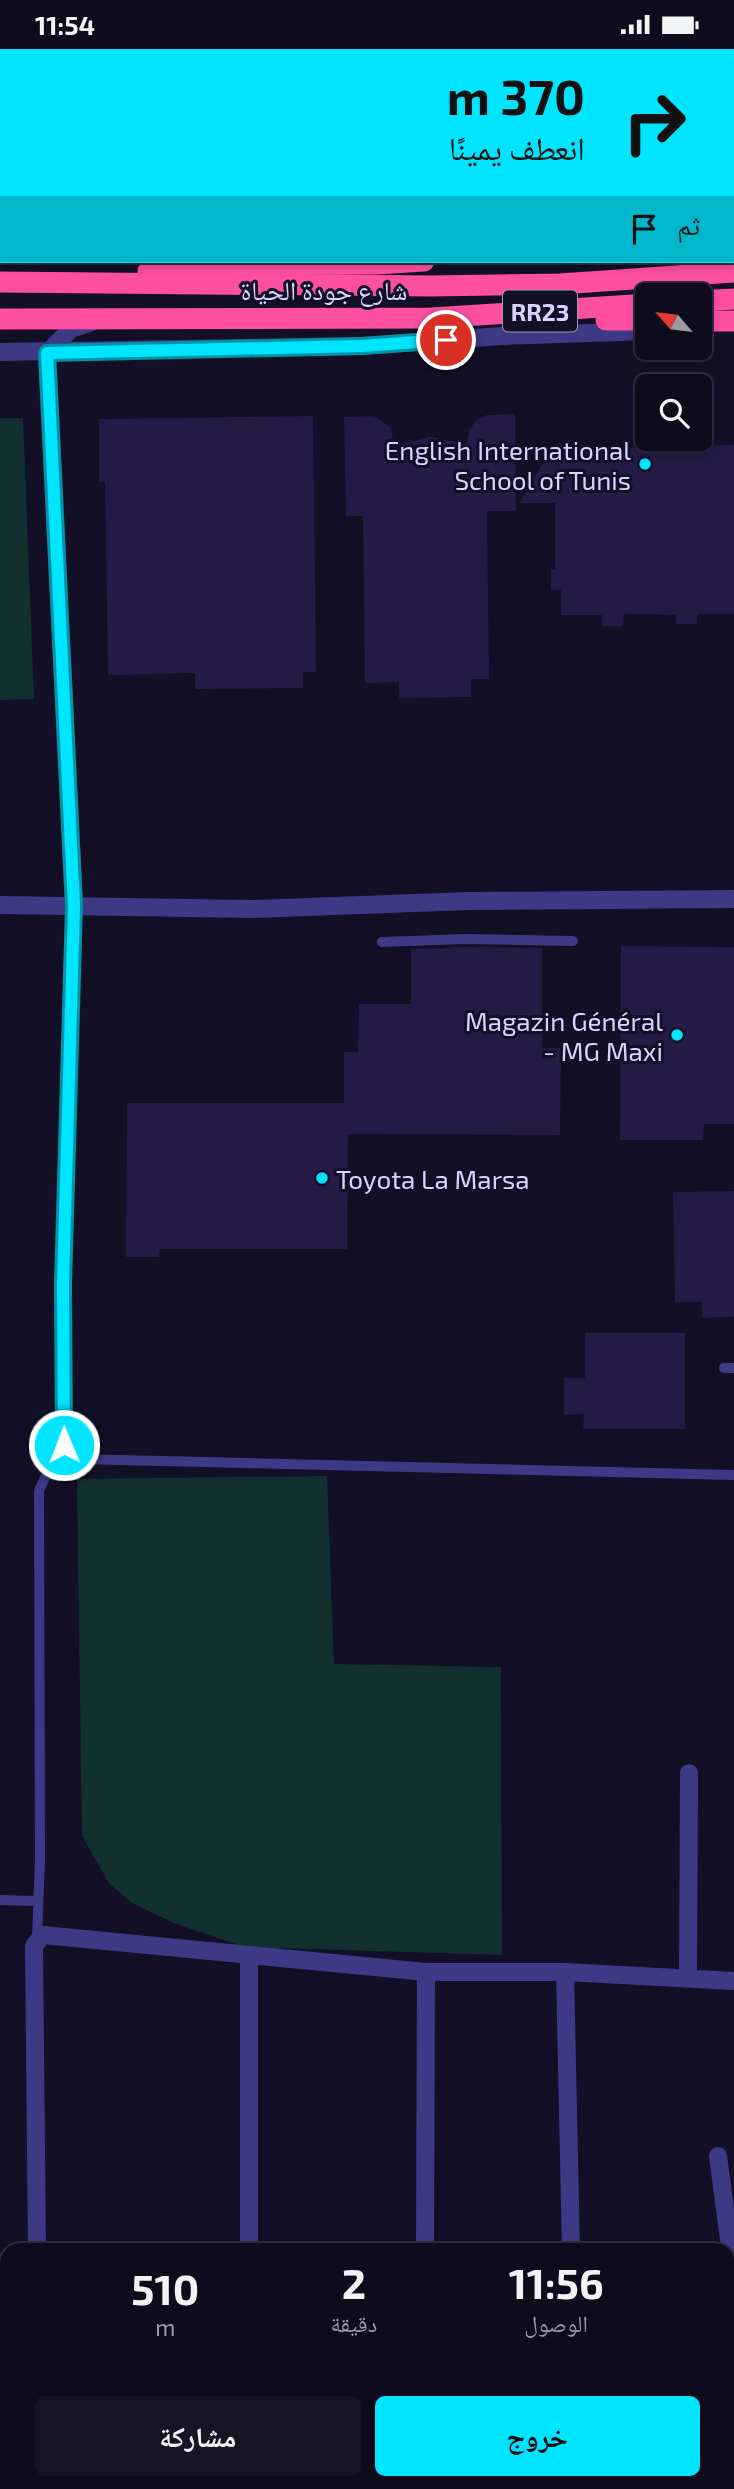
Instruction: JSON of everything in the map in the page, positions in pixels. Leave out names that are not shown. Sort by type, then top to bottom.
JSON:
[{"type":"highway","points":[[95,282],[192,265],[392,263]]},
{"type":"highway","name":"شارع جودة الحياة","points":[[0,282],[560,284],[734,272]]},
{"type":"highway","points":[[712,300],[734,299]]},
{"type":"highway","name":"شارع جودة الحياة","points":[[0,319],[432,318],[635,305]]},
{"type":"highway","points":[[432,318],[635,320]]},
{"type":"highway","points":[[712,322],[734,323]]},
{"type":"street","points":[[74,906],[47,353],[71,330],[104,317]]},
{"type":"street","points":[[712,326],[734,323]]},
{"type":"street","points":[[0,352],[362,346],[501,336],[635,331]]},
{"type":"street","points":[[0,905],[252,909],[468,901],[734,899]]},
{"type":"street","points":[[688,1977],[689,1773]]},
{"type":"street","points":[[37,2243],[34,1946],[37,1939],[49,1934],[249,1957],[426,1972],[565,1972],[734,1981]]},
{"type":"street","points":[[249,1957],[249,2243]]},
{"type":"street","points":[[425,2243],[426,1972]]},
{"type":"street","points":[[565,1972],[571,2243]]},
{"type":"street","points":[[718,2156],[730,2243]]},
{"type":"lane","points":[[74,906],[63,1284],[64,1445],[68,1454],[77,1459],[734,1475]]},
{"type":"lane","points":[[382,942],[466,939],[573,941]]},
{"type":"lane","points":[[37,1939],[39,1491],[47,1473],[68,1454]]},
{"type":"lane","points":[[0,1900],[38,1901]]},
{"type":"green space","points":[[0,418],[23,418],[34,699],[0,700]]},
{"type":"green space","points":[[327,1476],[334,1664],[501,1667],[502,1955],[245,1947],[176,1924],[132,1903],[109,1883],[82,1836],[77,1479]]},
{"type":"building","points":[[515,414],[516,511],[487,511],[489,679],[471,679],[471,697],[399,698],[399,682],[365,683],[363,516],[346,516],[344,417],[373,416],[381,420],[391,428],[394,446],[430,437],[467,444],[469,431],[476,420],[487,415]]},
{"type":"building","points":[[313,416],[316,672],[303,672],[303,688],[195,689],[195,673],[108,675],[105,482],[99,482],[99,419]]},
{"type":"building","points":[[734,445],[734,614],[697,614],[697,624],[676,624],[676,615],[624,614],[623,626],[602,626],[602,615],[561,615],[561,590],[551,590],[551,569],[555,569],[555,503],[519,503],[551,450],[635,448],[635,451],[712,451],[712,446]]},
{"type":"building","name":"Magazin Général - MG Maxi","points":[[621,946],[734,947],[734,1124],[704,1124],[703,1140],[620,1140]]},
{"type":"building","points":[[542,948],[542,1048],[561,1048],[560,1135],[348,1134],[347,1249],[160,1249],[159,1257],[126,1257],[127,1103],[344,1103],[344,1052],[358,1052],[359,1004],[411,1004],[411,949]]},
{"type":"building","points":[[734,1191],[734,1317],[702,1318],[702,1302],[675,1302],[673,1192]]},
{"type":"building","points":[[585,1333],[685,1333],[685,1429],[583,1429],[584,1414],[564,1415],[564,1378],[585,1378]]},
{"type":"place","name":"English International School of Tunis","points":[[645,464]]},
{"type":"place","name":"Magazin Général - MG Maxi","points":[[677,1035]]},
{"type":"place","name":"Toyota La Marsa","points":[[322,1178]]},
{"type":"route","points":[[64,1445],[63,1284],[74,906],[47,353],[362,346],[446,340]]}]
